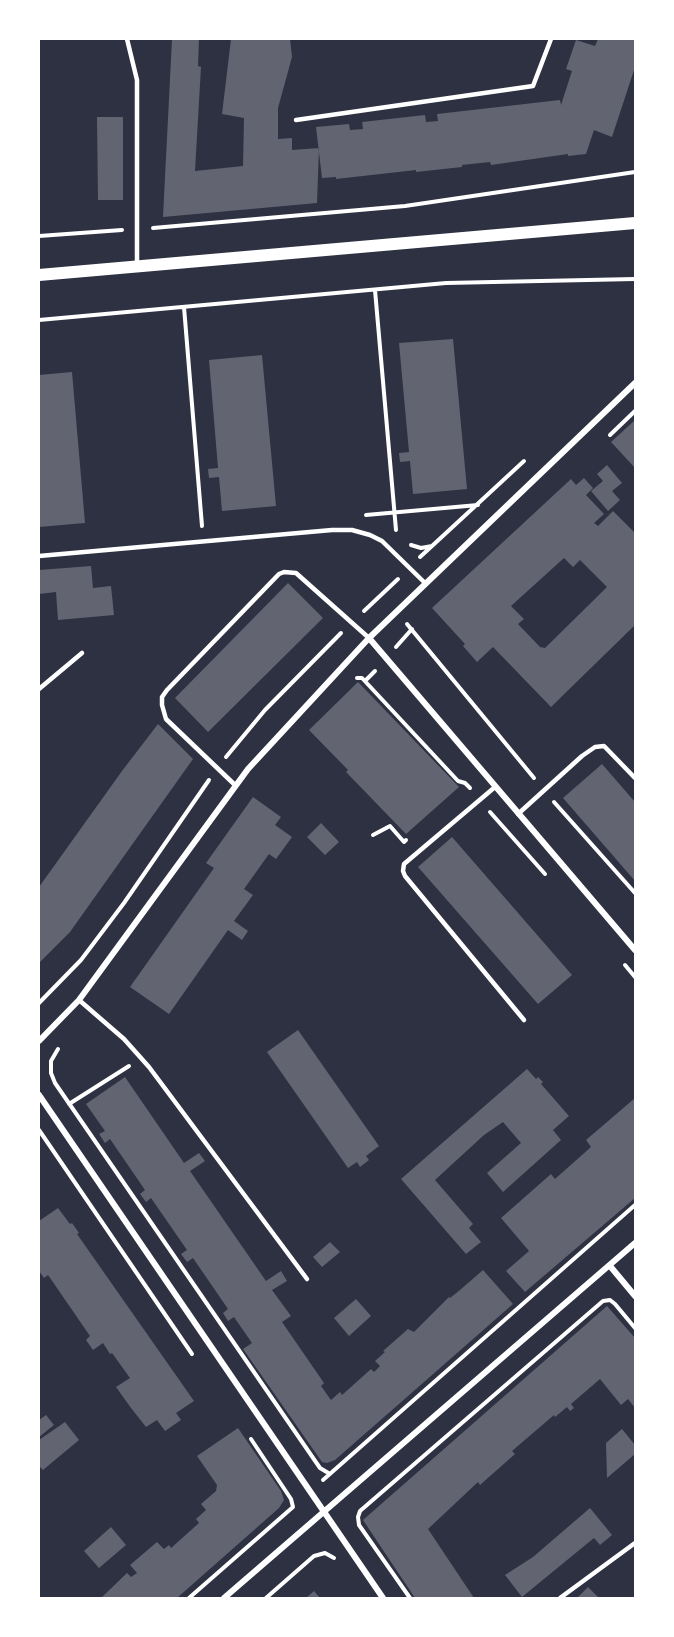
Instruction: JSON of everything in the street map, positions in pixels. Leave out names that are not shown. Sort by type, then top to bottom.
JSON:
[{"type":"main road","points":[[39,275],[635,224]]},
{"type":"street","points":[[39,1041],[79,1000],[248,769],[369,638],[635,384]]},
{"type":"street","points":[[369,638],[635,951]]},
{"type":"street","points":[[39,1095],[383,1598]]},
{"type":"street","points":[[224,1598],[635,1244]]},
{"type":"street","points":[[610,1266],[635,1296]]},
{"type":"lane","points":[[127,39],[136,80],[137,267]]},
{"type":"lane","points":[[296,120],[533,86],[551,39]]},
{"type":"lane","points":[[39,556],[352,530],[382,541],[426,584]]},
{"type":"lane","points":[[236,785],[166,719],[162,697],[167,690],[279,574],[284,572],[296,573],[369,638]]},
{"type":"lane","points":[[39,689],[82,653]]},
{"type":"lane","points":[[518,814],[595,747],[604,746],[635,778]]},
{"type":"lane","points":[[495,787],[404,864],[403,871],[524,1020]]},
{"type":"lane","points":[[79,1000],[124,1039],[141,1058],[307,1279]]},
{"type":"lane","points":[[560,1598],[635,1543]]},
{"type":"path","points":[[39,236],[234,222],[405,206],[635,172]]},
{"type":"path","points":[[39,320],[446,283],[635,279]]},
{"type":"path","points":[[375,290],[394,525],[399,536]]},
{"type":"path","points":[[184,307],[203,530]]},
{"type":"path","points":[[39,1003],[81,960],[217,768],[265,711],[352,623],[524,461]]},
{"type":"path","points":[[404,540],[408,544],[421,548],[432,546]]},
{"type":"path","points":[[414,632],[544,790],[635,893]]},
{"type":"path","points":[[351,681],[358,677],[362,678],[458,781],[469,787],[550,880]]},
{"type":"path","points":[[460,794],[469,787]]},
{"type":"path","points":[[373,835],[390,826],[404,842],[412,835]]},
{"type":"path","points":[[620,959],[635,977]]},
{"type":"path","points":[[62,1044],[51,1061],[51,1073],[55,1083],[320,1468],[330,1474]]},
{"type":"path","points":[[69,1104],[141,1058]]},
{"type":"path","points":[[39,1130],[199,1363]]},
{"type":"path","points":[[189,1598],[635,1204]]},
{"type":"path","points":[[410,1598],[359,1525],[360,1511],[603,1301],[610,1300],[615,1304],[635,1328]]},
{"type":"path","points":[[245,1431],[291,1499],[293,1507]]},
{"type":"path","points":[[266,1598],[314,1556],[325,1553],[332,1556],[338,1565]]},
{"type":"building","points":[[172,39],[199,39],[198,66],[201,67],[195,171],[243,166],[244,118],[222,114],[231,39],[290,39],[292,57],[278,108],[278,139],[292,138],[292,150],[319,148],[317,203],[163,217]]},
{"type":"building","points":[[598,39],[635,39],[635,67],[612,137],[594,130],[586,154],[568,156],[568,154],[491,165],[490,162],[416,172],[416,170],[336,179],[336,177],[322,178],[316,127],[349,124],[350,130],[363,129],[362,122],[425,115],[426,122],[438,121],[437,114],[560,100],[561,105],[572,71],[566,69],[576,40],[595,46]]},
{"type":"building","points":[[97,117],[123,117],[123,200],[98,200]]},
{"type":"building","points":[[453,339],[467,489],[413,494],[410,461],[400,462],[399,453],[409,452],[399,343]]},
{"type":"building","points":[[262,355],[276,506],[222,511],[219,477],[209,478],[208,469],[218,468],[209,360]]},
{"type":"building","points":[[72,372],[85,523],[39,527],[39,375]]},
{"type":"building","points":[[635,420],[635,468],[611,442]]},
{"type":"building","points":[[607,465],[622,483],[612,491],[620,500],[608,511],[591,491],[603,481],[597,474]]},
{"type":"building","points":[[584,478],[593,488],[586,495],[604,514],[594,523],[598,526],[613,511],[635,533],[635,625],[551,707],[493,647],[477,662],[463,646],[465,644],[432,608],[571,479],[576,485]],"holes":[[[564,558],[573,567],[580,560],[607,587],[545,648],[540,647],[518,624],[524,619],[511,606]]]},
{"type":"building","points":[[91,566],[93,588],[111,586],[114,615],[58,620],[56,592],[39,594],[39,570]]},
{"type":"building","points":[[288,583],[323,618],[208,732],[175,698]]},
{"type":"building","points":[[358,682],[459,787],[406,834],[309,730]]},
{"type":"building","points":[[158,724],[193,759],[70,932],[39,963],[39,887]]},
{"type":"building","points":[[602,764],[635,802],[635,881],[563,798]]},
{"type":"building","points":[[253,797],[281,817],[275,825],[292,837],[276,859],[269,854],[244,889],[253,895],[234,921],[248,931],[242,940],[228,930],[169,1014],[130,987],[214,868],[206,863]]},
{"type":"building","points":[[321,823],[339,842],[325,855],[307,837]]},
{"type":"building","points":[[452,837],[572,975],[538,1004],[418,867]]},
{"type":"building","points":[[298,1030],[379,1146],[366,1156],[369,1160],[360,1167],[357,1162],[348,1168],[267,1052]]},
{"type":"building","points":[[527,1069],[536,1079],[538,1077],[543,1082],[541,1084],[569,1116],[553,1130],[561,1140],[503,1192],[487,1173],[521,1143],[503,1122],[484,1135],[435,1180],[473,1224],[469,1228],[481,1242],[466,1254],[401,1179]]},
{"type":"building","points":[[125,1077],[184,1163],[199,1153],[205,1161],[190,1171],[266,1281],[281,1271],[287,1281],[272,1290],[291,1316],[282,1322],[324,1383],[321,1386],[331,1400],[340,1392],[342,1395],[371,1369],[374,1372],[380,1366],[375,1361],[385,1352],[383,1351],[408,1329],[414,1332],[449,1297],[483,1270],[513,1304],[335,1460],[322,1462],[243,1349],[252,1343],[234,1317],[228,1321],[223,1313],[228,1309],[193,1258],[187,1262],[181,1254],[187,1250],[151,1198],[146,1202],[140,1194],[145,1190],[110,1139],[105,1143],[99,1134],[105,1131],[86,1104]]},
{"type":"building","points":[[635,1098],[635,1198],[525,1292],[506,1271],[529,1251],[501,1218],[551,1174],[555,1179],[591,1147],[586,1140]]},
{"type":"building","points":[[58,1208],[70,1224],[72,1223],[79,1233],[77,1234],[194,1401],[176,1413],[181,1420],[165,1431],[157,1420],[146,1427],[131,1408],[116,1387],[130,1378],[103,1343],[93,1350],[86,1340],[90,1336],[48,1275],[44,1278],[39,1271],[39,1221]]},
{"type":"building","points":[[330,1242],[340,1252],[322,1267],[313,1257]]},
{"type":"building","points":[[356,1299],[371,1316],[349,1336],[334,1318]]},
{"type":"building","points":[[607,1306],[635,1338],[635,1408],[628,1399],[621,1405],[600,1379],[571,1404],[574,1408],[570,1411],[567,1407],[555,1417],[554,1415],[512,1451],[515,1454],[480,1485],[478,1482],[428,1529],[474,1598],[415,1598],[363,1520]]},
{"type":"building","points":[[46,1415],[54,1425],[39,1437],[39,1420]]},
{"type":"building","points":[[65,1422],[79,1440],[43,1470],[39,1466],[39,1440]]},
{"type":"building","points":[[238,1428],[281,1491],[284,1500],[279,1508],[177,1598],[101,1598],[127,1573],[131,1577],[137,1573],[130,1565],[157,1542],[164,1549],[169,1545],[171,1548],[199,1523],[196,1519],[206,1510],[201,1504],[216,1491],[217,1485],[197,1456]]},
{"type":"building","points":[[622,1429],[635,1445],[635,1454],[607,1478],[606,1443]]},
{"type":"building","points":[[590,1508],[612,1535],[600,1545],[594,1538],[522,1597],[505,1575],[533,1557]]},
{"type":"building","points":[[111,1527],[126,1545],[99,1568],[84,1551]]},
{"type":"building","points":[[588,1587],[599,1598],[577,1598]]},
{"type":"building","points":[[314,1591],[320,1598],[306,1598]]}]
